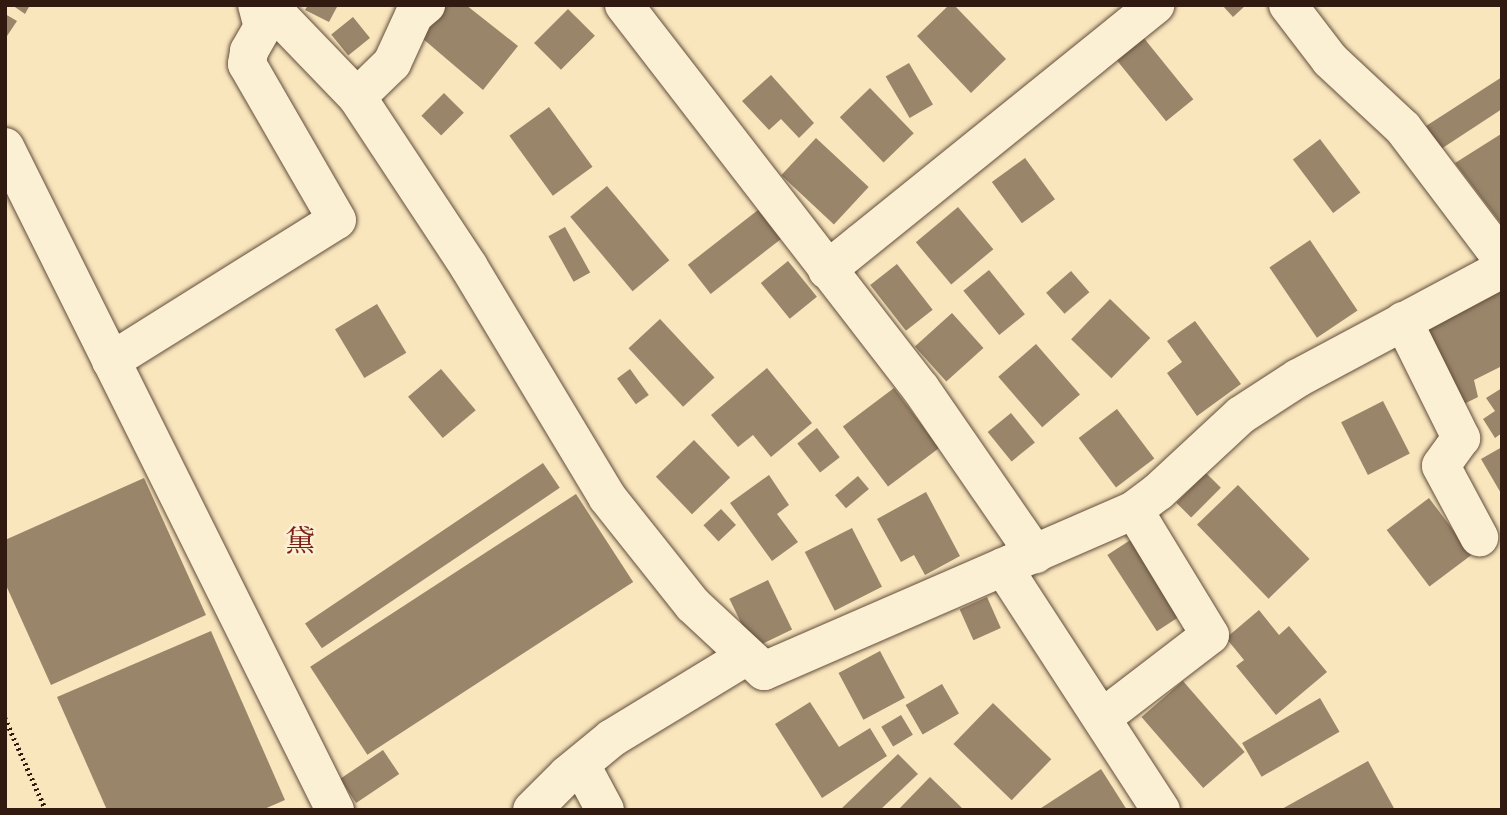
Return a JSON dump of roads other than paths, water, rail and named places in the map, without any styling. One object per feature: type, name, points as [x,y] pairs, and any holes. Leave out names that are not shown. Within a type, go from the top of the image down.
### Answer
[{"type":"street","points":[[357,97],[392,63],[414,15],[426,5]]},
{"type":"street","points":[[624,5],[921,389],[1019,560],[1102,718],[1161,810]]},
{"type":"street","points":[[827,270],[1156,5]]},
{"type":"street","points":[[1288,5],[1330,61],[1403,128],[1502,259]]},
{"type":"street","points":[[111,361],[337,219],[247,64],[249,51],[276,10],[357,97],[469,267],[607,497],[693,605],[764,671],[1134,510],[1241,415],[1298,378],[1502,269]]},
{"type":"street","points":[[5,147],[335,810]]},
{"type":"street","points":[[1403,321],[1461,438],[1441,466],[1479,537]]},
{"type":"street","points":[[1102,718],[1210,635],[1134,510]]},
{"type":"street","points":[[532,810],[612,738],[747,656]]},
{"type":"street","points":[[581,765],[605,810]]},
{"type":"district","name":"黛","points":[[300,542]]}]
